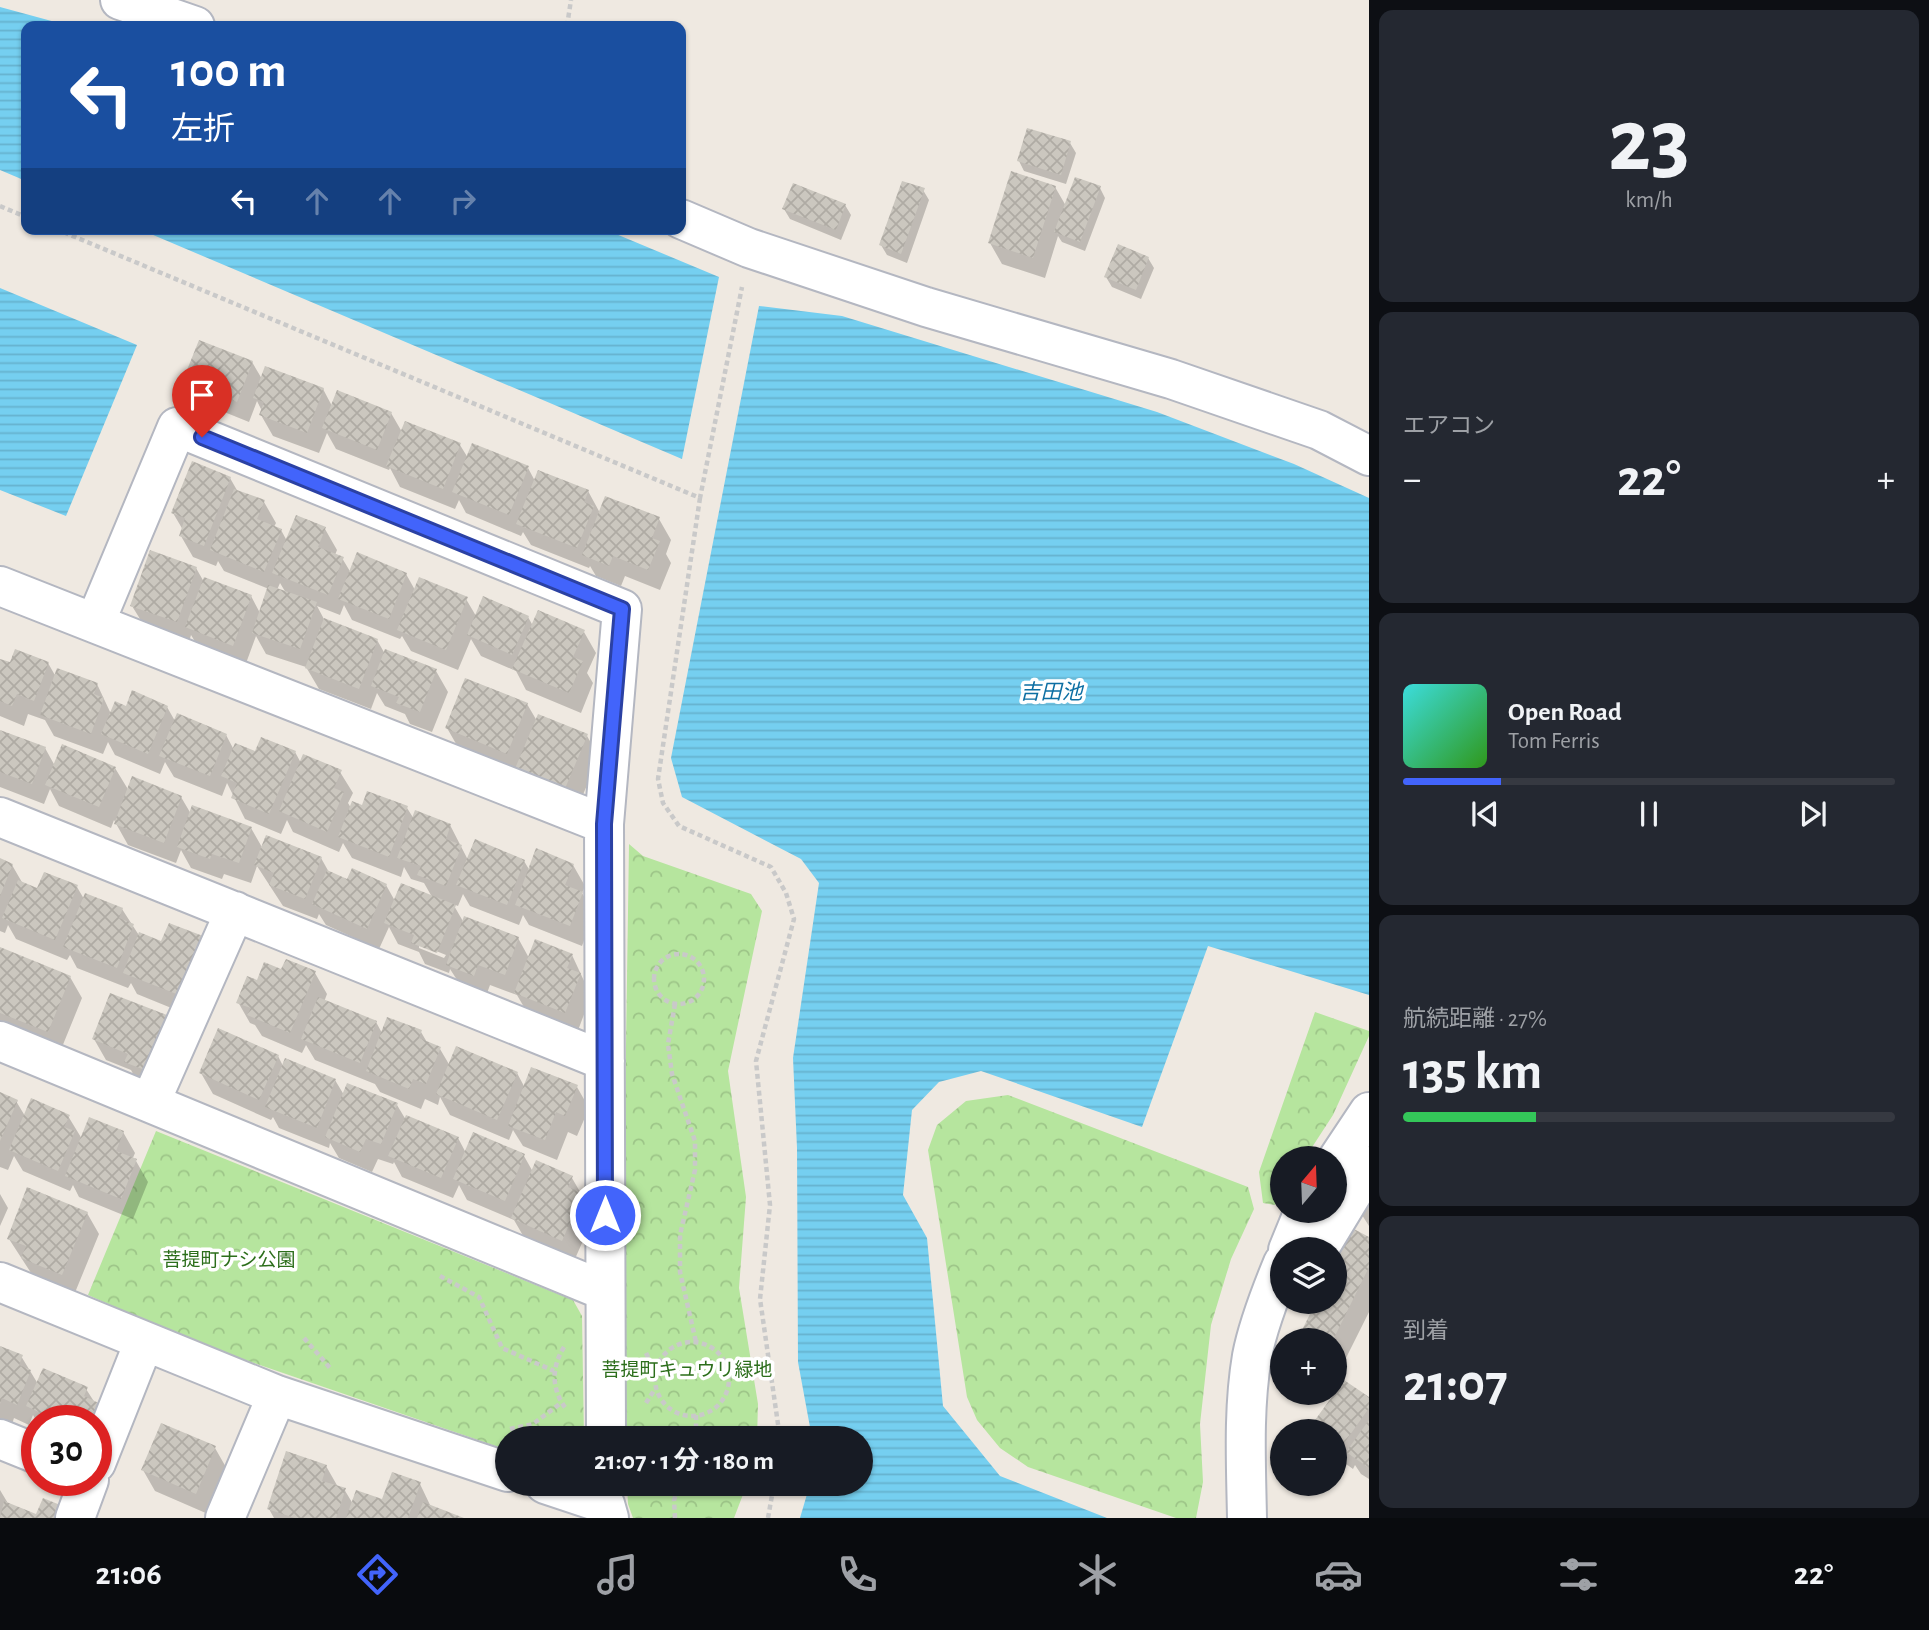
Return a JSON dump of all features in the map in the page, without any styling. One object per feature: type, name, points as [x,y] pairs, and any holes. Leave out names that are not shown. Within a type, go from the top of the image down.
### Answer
[{"type":"street","points":[[120,0],[181,21]]},
{"type":"street","points":[[686,221],[749,248],[926,307],[1171,379],[1319,429],[1369,456]]},
{"type":"street","points":[[94,623],[177,427],[622,609],[604,824],[606,1426]]},
{"type":"street","points":[[0,586],[604,824]]},
{"type":"street","points":[[0,817],[605,1061]]},
{"type":"street","points":[[150,1103],[234,911]]},
{"type":"street","points":[[0,1041],[605,1292]]},
{"type":"street","points":[[1346,1146],[1369,1112]]},
{"type":"street","points":[[1326,1237],[1369,1166]]},
{"type":"street","points":[[0,1282],[276,1395],[495,1468]]},
{"type":"street","points":[[1247,1518],[1246,1428],[1252,1354],[1270,1303]]},
{"type":"street","points":[[112,1423],[144,1342]]},
{"type":"street","points":[[225,1518],[276,1395]]},
{"type":"street","points":[[0,1439],[21,1448]]},
{"type":"street","points":[[75,1518],[83,1496]]},
{"type":"street","points":[[586,1496],[606,1502]]},
{"type":"path","points":[[568,21],[571,0]]},
{"type":"path","points":[[0,206],[21,215]]},
{"type":"path","points":[[69,235],[700,498]]},
{"type":"path","points":[[749,248],[700,498],[658,779],[663,803],[679,827],[771,867],[786,893],[794,919],[756,1061],[770,1205],[760,1299],[778,1426]]},
{"type":"path","points":[[685,954],[699,964],[705,980],[702,989],[691,1001],[675,1004],[667,1002],[656,990],[654,974],[656,967],[668,955],[685,954]]},
{"type":"path","points":[[675,1004],[668,1044],[672,1074],[695,1141],[695,1170],[680,1235],[680,1272],[696,1342]]},
{"type":"path","points":[[440,1276],[479,1297],[502,1348],[554,1371]]},
{"type":"path","points":[[304,1338],[330,1369],[342,1373]]},
{"type":"path","points":[[696,1342],[714,1349],[722,1357],[730,1380],[727,1392],[722,1402],[712,1410],[695,1415],[678,1413],[667,1406],[655,1389],[655,1371],[670,1350],[680,1344],[696,1342]]},
{"type":"path","points":[[525,1426],[533,1424],[561,1403]]},
{"type":"path","points":[[695,1415],[695,1426]]},
{"type":"path","points":[[674,1518],[676,1496]]},
{"type":"path","points":[[768,1518],[772,1496]]},
{"type":"green space","name":"菩提町キュウリ緑地","points":[[629,844],[643,856],[751,894],[762,911],[728,1071],[746,1197],[739,1288],[758,1404],[757,1426],[624,1426],[622,1316]]},
{"type":"green space","points":[[1315,1012],[1369,1031],[1333,1115],[1313,1146],[1270,1146],[1270,1204],[1263,1203],[1259,1172]]},
{"type":"green space","points":[[1008,1095],[1248,1187],[1254,1209],[1231,1259],[1211,1325],[1200,1424],[1203,1482],[1196,1518],[1176,1518],[1028,1467],[1000,1448],[977,1420],[967,1397],[928,1150],[937,1125],[966,1101]]},
{"type":"green space","name":"菩提町ナシ公園","points":[[156,1131],[573,1300],[582,1316],[584,1426],[495,1426],[495,1446],[196,1343],[88,1295]]},
{"type":"green space","points":[[628,1496],[742,1496],[734,1518],[633,1518]]},
{"type":"water","points":[[0,7],[52,21],[21,21],[21,179],[0,170]]},
{"type":"water","points":[[153,235],[618,235],[719,277],[682,459]]},
{"type":"water","points":[[0,288],[137,345],[66,516],[0,490]]},
{"type":"water","name":"吉田池","points":[[759,306],[842,316],[1157,412],[1294,464],[1369,498],[1369,995],[1208,946],[1142,1127],[981,1071],[939,1082],[912,1110],[903,1195],[927,1238],[943,1406],[1000,1476],[1107,1518],[800,1518],[806,1496],[873,1496],[873,1426],[810,1426],[798,1362],[797,1148],[793,1058],[819,883],[801,859],[682,797],[671,758]]},
{"type":"building","points":[[1027,128],[1071,141],[1061,175],[1017,161]]},
{"type":"building","points":[[1011,171],[1056,186],[1033,258],[988,243]]},
{"type":"building","points":[[1075,177],[1101,186],[1080,242],[1054,232]]},
{"type":"building","points":[[902,181],[925,188],[901,254],[879,245]]},
{"type":"building","points":[[793,183],[846,204],[836,230],[782,209]]},
{"type":"building","points":[[1118,244],[1149,257],[1136,290],[1104,277]]},
{"type":"building","points":[[199,340],[253,361],[237,402],[183,380]]},
{"type":"building","points":[[265,366],[324,388],[307,433],[259,415],[264,402],[253,398]]},
{"type":"building","points":[[337,390],[392,412],[377,450],[322,428]]},
{"type":"building","points":[[405,421],[461,443],[443,489],[386,466]]},
{"type":"building","points":[[472,443],[529,466],[509,515],[452,492]]},
{"type":"building","points":[[192,461],[231,477],[204,546],[179,536],[185,518],[171,513]]},
{"type":"building","points":[[538,470],[589,490],[584,502],[594,506],[577,548],[516,524]]},
{"type":"building","points":[[234,489],[265,500],[257,519],[282,529],[264,572],[210,550]]},
{"type":"building","points":[[605,496],[660,517],[652,538],[660,541],[648,570],[613,556],[609,566],[582,555]]},
{"type":"building","points":[[296,515],[326,527],[318,547],[344,557],[328,595],[272,573]]},
{"type":"building","points":[[150,550],[197,567],[177,622],[130,606]]},
{"type":"building","points":[[357,552],[407,573],[389,619],[338,599]]},
{"type":"building","points":[[204,577],[252,595],[233,646],[185,627]]},
{"type":"building","points":[[419,577],[468,597],[446,650],[397,630]]},
{"type":"building","points":[[268,585],[317,602],[300,649],[252,633]]},
{"type":"building","points":[[483,596],[529,616],[512,655],[467,635]]},
{"type":"building","points":[[538,610],[585,630],[573,657],[583,661],[569,693],[512,669]]},
{"type":"building","points":[[324,618],[378,639],[359,689],[305,668]]},
{"type":"building","points":[[15,649],[49,662],[34,701],[17,694],[12,706],[0,701],[0,659],[10,662]]},
{"type":"building","points":[[385,649],[437,669],[420,712],[396,703],[399,697],[371,686]]},
{"type":"building","points":[[57,668],[98,683],[94,694],[104,698],[91,734],[40,715]]},
{"type":"building","points":[[465,678],[528,703],[507,754],[445,728]]},
{"type":"building","points":[[132,690],[168,706],[148,754],[101,734],[115,701],[126,706]]},
{"type":"building","points":[[177,713],[227,734],[210,776],[159,756]]},
{"type":"building","points":[[538,714],[588,734],[564,791],[514,771]]},
{"type":"building","points":[[0,730],[46,747],[32,784],[0,772]]},
{"type":"building","points":[[261,737],[296,751],[269,814],[231,798],[237,783],[221,776],[235,743],[255,751]]},
{"type":"building","points":[[62,744],[116,767],[99,807],[45,785]]},
{"type":"building","points":[[303,754],[342,770],[334,788],[344,792],[327,832],[279,811]]},
{"type":"building","points":[[132,776],[182,796],[164,843],[114,824]]},
{"type":"building","points":[[367,791],[408,806],[389,857],[338,837],[352,801],[362,805]]},
{"type":"building","points":[[192,805],[252,827],[239,863],[212,854],[210,859],[177,847]]},
{"type":"building","points":[[415,810],[451,824],[446,839],[462,845],[446,886],[417,875],[421,866],[397,858]]},
{"type":"building","points":[[266,835],[322,857],[305,899],[269,885],[274,873],[254,865]]},
{"type":"building","points":[[475,839],[525,860],[507,905],[456,885]]},
{"type":"building","points":[[536,848],[574,864],[565,885],[583,892],[570,926],[515,905]]},
{"type":"building","points":[[0,858],[13,864],[0,896]]},
{"type":"building","points":[[352,868],[387,884],[367,929],[312,904],[327,870],[347,879]]},
{"type":"building","points":[[44,872],[78,885],[55,940],[2,918],[18,880],[37,888]]},
{"type":"building","points":[[401,883],[456,905],[437,953],[411,943],[414,935],[384,923]]},
{"type":"building","points":[[85,893],[123,908],[119,918],[134,924],[117,968],[63,947]]},
{"type":"building","points":[[464,916],[519,937],[505,975],[478,965],[474,976],[446,965]]},
{"type":"building","points":[[169,923],[203,936],[179,995],[123,973],[139,932],[161,941]]},
{"type":"building","points":[[535,939],[573,954],[567,968],[581,973],[565,1013],[514,993]]},
{"type":"building","points":[[0,947],[71,976],[48,1032],[0,1013]]},
{"type":"building","points":[[286,959],[316,971],[290,1033],[247,1015],[251,1008],[236,1003],[247,976],[257,980],[264,962],[281,969]]},
{"type":"building","points":[[110,993],[172,1017],[150,1072],[124,1062],[128,1054],[92,1039]]},
{"type":"building","points":[[318,997],[377,1021],[360,1063],[301,1039]]},
{"type":"building","points":[[387,1017],[422,1030],[419,1038],[441,1047],[426,1084],[413,1079],[409,1089],[366,1071]]},
{"type":"building","points":[[218,1028],[279,1055],[259,1100],[199,1073]]},
{"type":"building","points":[[456,1046],[518,1072],[497,1120],[436,1094]]},
{"type":"building","points":[[285,1058],[336,1079],[317,1128],[265,1107]]},
{"type":"building","points":[[531,1067],[578,1085],[565,1116],[556,1112],[545,1140],[508,1126]]},
{"type":"building","points":[[347,1083],[398,1103],[381,1144],[366,1139],[360,1152],[325,1137]]},
{"type":"building","points":[[0,1092],[18,1100],[0,1141]]},
{"type":"building","points":[[31,1098],[70,1115],[64,1127],[75,1131],[58,1171],[9,1150]]},
{"type":"building","points":[[406,1115],[459,1137],[441,1178],[388,1156]]},
{"type":"building","points":[[89,1117],[124,1131],[116,1151],[137,1159],[121,1199],[65,1176]]},
{"type":"building","points":[[473,1132],[525,1154],[505,1201],[453,1179]]},
{"type":"building","points":[[536,1160],[573,1176],[568,1187],[583,1193],[562,1241],[511,1218]]},
{"type":"building","points":[[27,1187],[88,1212],[62,1275],[21,1258],[26,1246],[7,1239]]},
{"type":"building","points":[[1352,1228],[1369,1237],[1369,1267],[1347,1312],[1347,1238]]},
{"type":"building","points":[[1310,1314],[1346,1314],[1339,1328],[1303,1328]]},
{"type":"building","points":[[0,1346],[23,1355],[19,1365],[31,1370],[17,1405],[2,1398],[0,1404]]},
{"type":"building","points":[[43,1368],[88,1387],[84,1396],[103,1405],[26,1405]]},
{"type":"building","points":[[1347,1382],[1369,1397],[1369,1408],[1347,1439],[1347,1419],[1316,1419],[1326,1405],[1347,1405]]},
{"type":"building","points":[[1369,1420],[1369,1468],[1347,1451]]},
{"type":"building","points":[[161,1423],[216,1446],[196,1494],[141,1470]]},
{"type":"building","points":[[286,1451],[327,1465],[322,1481],[346,1488],[336,1518],[295,1518],[267,1509]]},
{"type":"building","points":[[392,1472],[421,1482],[408,1518],[346,1518],[356,1490],[382,1499]]},
{"type":"building","points":[[43,1498],[70,1509],[66,1518],[0,1518],[4,1501],[36,1514]]},
{"type":"building","points":[[423,1502],[464,1518],[417,1518]]},
{"type":"route","points":[[202,437],[622,609],[604,824],[605,1215]]}]
